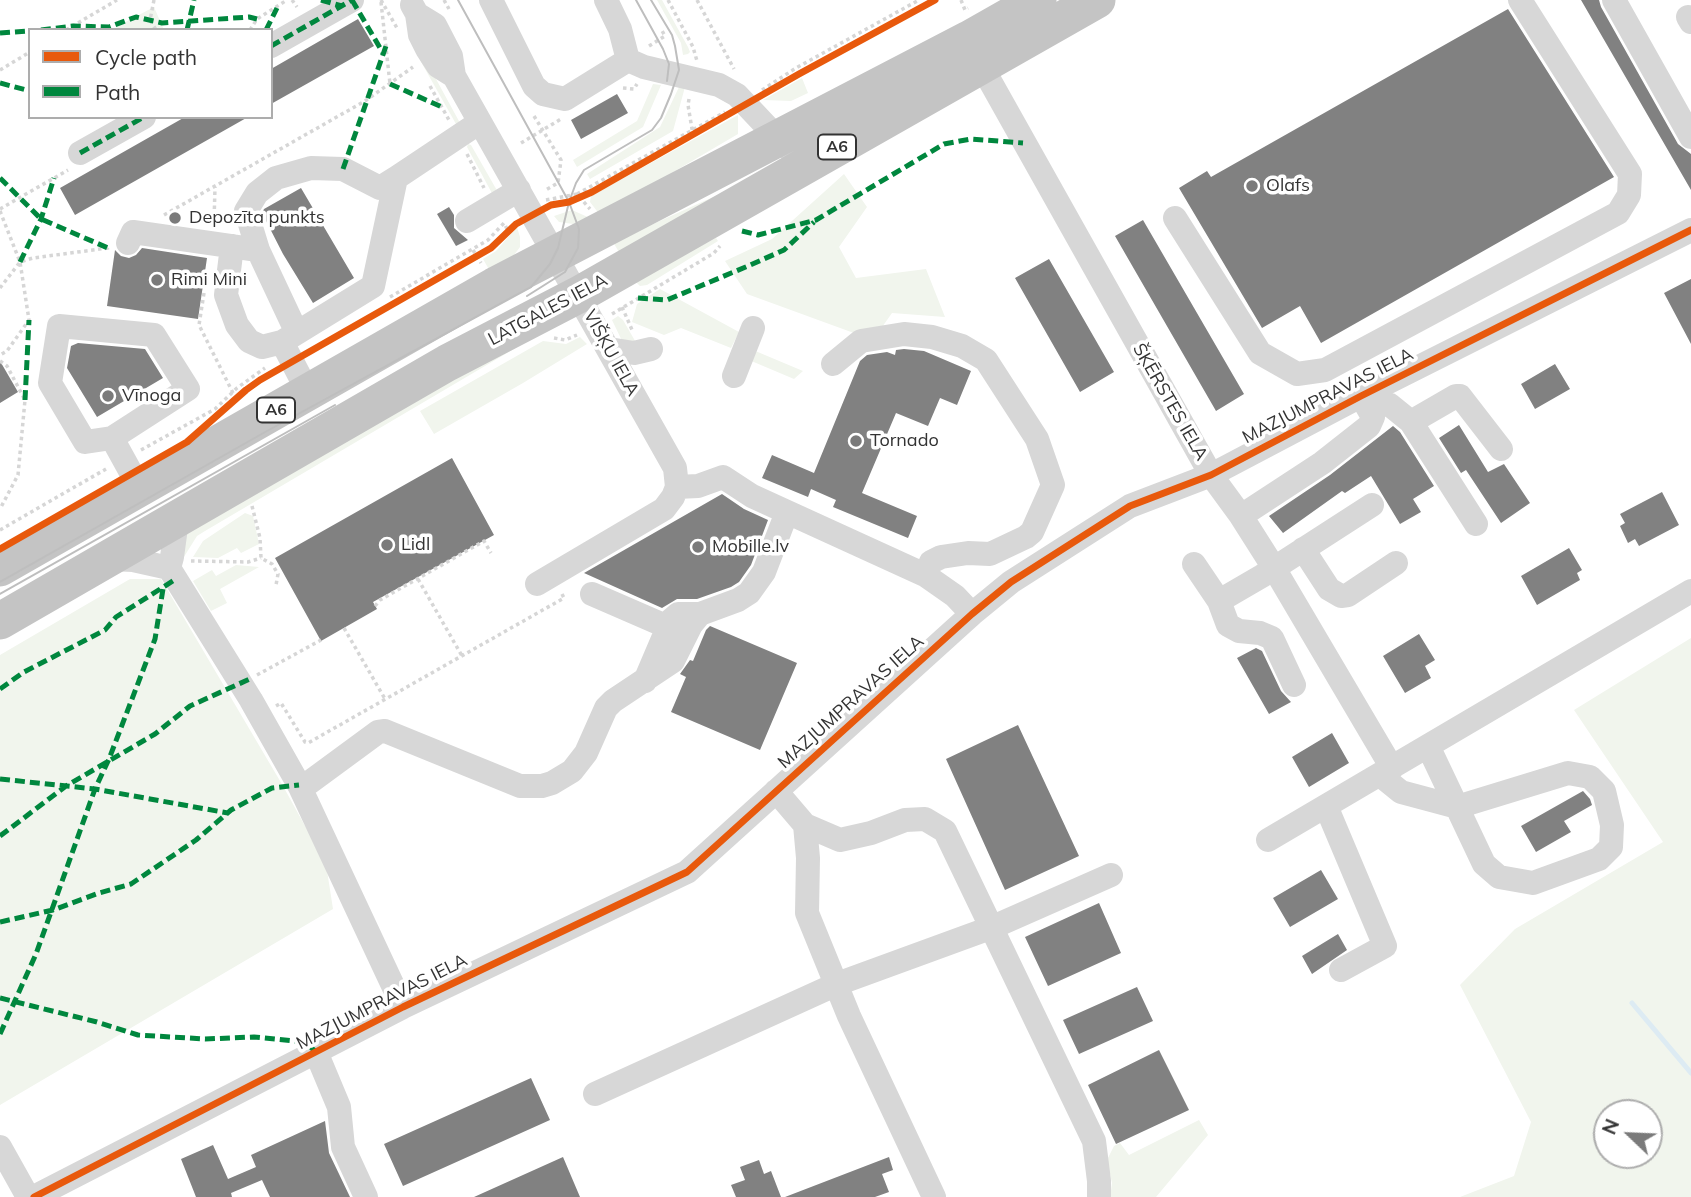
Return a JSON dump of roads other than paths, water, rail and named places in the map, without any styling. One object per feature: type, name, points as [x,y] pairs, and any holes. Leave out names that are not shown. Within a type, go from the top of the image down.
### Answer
[{"type":"highway","name":"A6","points":[[0,568],[293,356],[494,286],[969,39],[1038,0]]},
{"type":"highway","name":"LATGALES IELA","points":[[0,621],[447,363],[578,295],[1097,0]]},
{"type":"street","points":[[273,45],[352,0]]},
{"type":"street","points":[[491,0],[534,86],[543,94],[565,99],[628,60]]},
{"type":"street","points":[[606,0],[620,29],[628,60]]},
{"type":"street","points":[[1175,218],[1260,353],[1297,374],[1325,370],[1618,213],[1629,195],[1630,174],[1520,0]]},
{"type":"street","name":"VIŠĶU IELA","points":[[429,3],[420,35],[427,49],[438,66],[454,76],[671,458],[677,487]]},
{"type":"street","points":[[1623,3],[1691,137]]},
{"type":"street","points":[[628,60],[644,67],[719,85],[737,95],[751,95],[778,139],[800,168]]},
{"type":"street","name":"ŠĶĒRSTES IELA","points":[[981,65],[1211,475],[1274,568],[1386,771]]},
{"type":"street","points":[[80,153],[140,119]]},
{"type":"street","points":[[293,356],[246,211],[257,193],[276,178],[311,168],[343,169],[380,188],[480,122]]},
{"type":"street","points":[[293,356],[373,286],[396,178]]},
{"type":"street","points":[[467,221],[519,190]]},
{"type":"street","name":"MAZJUMPRAVAS IELA","points":[[34,1197],[403,1007],[687,872],[972,614],[1011,582],[1130,506],[1211,475],[1691,230]]},
{"type":"street","points":[[131,238],[222,244],[258,250]]},
{"type":"street","points":[[222,244],[226,295],[237,325],[249,341],[293,356]]},
{"type":"street","points":[[59,326],[154,335],[188,389],[112,438],[85,442],[50,383],[59,326]]},
{"type":"street","points":[[734,376],[753,328]]},
{"type":"street","points":[[833,364],[861,341],[904,334],[932,337],[962,346],[986,360],[1037,439],[1053,485],[1032,532],[990,554],[968,553],[941,557],[931,562],[925,575]]},
{"type":"street","points":[[609,349],[634,353],[651,349]]},
{"type":"street","points":[[1411,422],[1460,396],[1501,449]]},
{"type":"street","points":[[1363,399],[1390,405],[1411,422],[1476,524]]},
{"type":"street","points":[[1241,516],[1322,463],[1369,426],[1373,417],[1363,399]]},
{"type":"street","points":[[112,438],[132,474]]},
{"type":"street","points":[[548,584],[664,509],[677,487],[698,486],[723,477],[752,496],[925,575],[955,596],[972,614]]},
{"type":"street","points":[[1219,601],[1372,505]]},
{"type":"street","points":[[645,681],[671,620],[678,614],[700,614],[738,600],[748,593],[764,572],[787,512]]},
{"type":"street","points":[[177,520],[172,558],[178,564],[299,785],[403,1007]]},
{"type":"street","points":[[1303,549],[1329,589],[1341,596],[1396,563]]},
{"type":"street","points":[[111,559],[178,564]]},
{"type":"street","points":[[1194,564],[1219,601],[1228,625],[1240,631],[1260,633],[1272,638],[1294,685]]},
{"type":"street","points":[[1268,840],[1691,592]]},
{"type":"street","points":[[592,594],[668,627]]},
{"type":"street","points":[[299,785],[310,782],[378,732],[385,731],[506,782],[530,787],[552,783],[581,762],[606,708],[673,661],[691,625],[700,614]]},
{"type":"street","points":[[1386,771],[1401,792],[1457,807],[1568,774],[1590,777],[1604,791],[1612,825],[1611,847],[1599,859],[1533,883],[1499,877],[1484,864],[1457,807],[1428,746]]},
{"type":"street","points":[[776,791],[805,825],[840,840],[872,833],[905,820],[925,819],[945,831],[1094,1141],[1099,1197]]},
{"type":"street","points":[[1326,806],[1385,946],[1341,970]]},
{"type":"street","points":[[805,825],[808,858],[807,913],[849,1016],[934,1197]]},
{"type":"street","points":[[594,1094],[837,984],[993,927],[1111,875]]},
{"type":"street","points":[[316,1052],[340,1107],[343,1147],[366,1197]]},
{"type":"street","points":[[1,1152],[28,1197]]},
{"type":"waterway","points":[[1632,1003],[1691,1073]]},
{"type":"tram line","points":[[458,0],[569,202],[579,229],[578,248],[565,272],[527,296]]},
{"type":"tram line","points":[[636,0],[669,64],[667,81]]},
{"type":"tram line","points":[[0,582],[267,431],[531,287],[550,264],[558,248],[569,202],[584,170],[652,130],[661,118],[679,70],[672,35],[651,0]]},
{"type":"tram line","points":[[0,594],[335,405]]},
{"type":"place","name":"Olafs","points":[[1252,186]]},
{"type":"place","name":"Depozīta punkts","points":[[175,218]]},
{"type":"place","name":"Rimi Mini","points":[[157,280]]},
{"type":"place","name":"Vīnoga","points":[[108,396]]},
{"type":"place","name":"Tornado","points":[[856,441]]},
{"type":"place","name":"Lidl","points":[[387,545]]},
{"type":"place","name":"Mobille.lv","points":[[698,547]]}]
